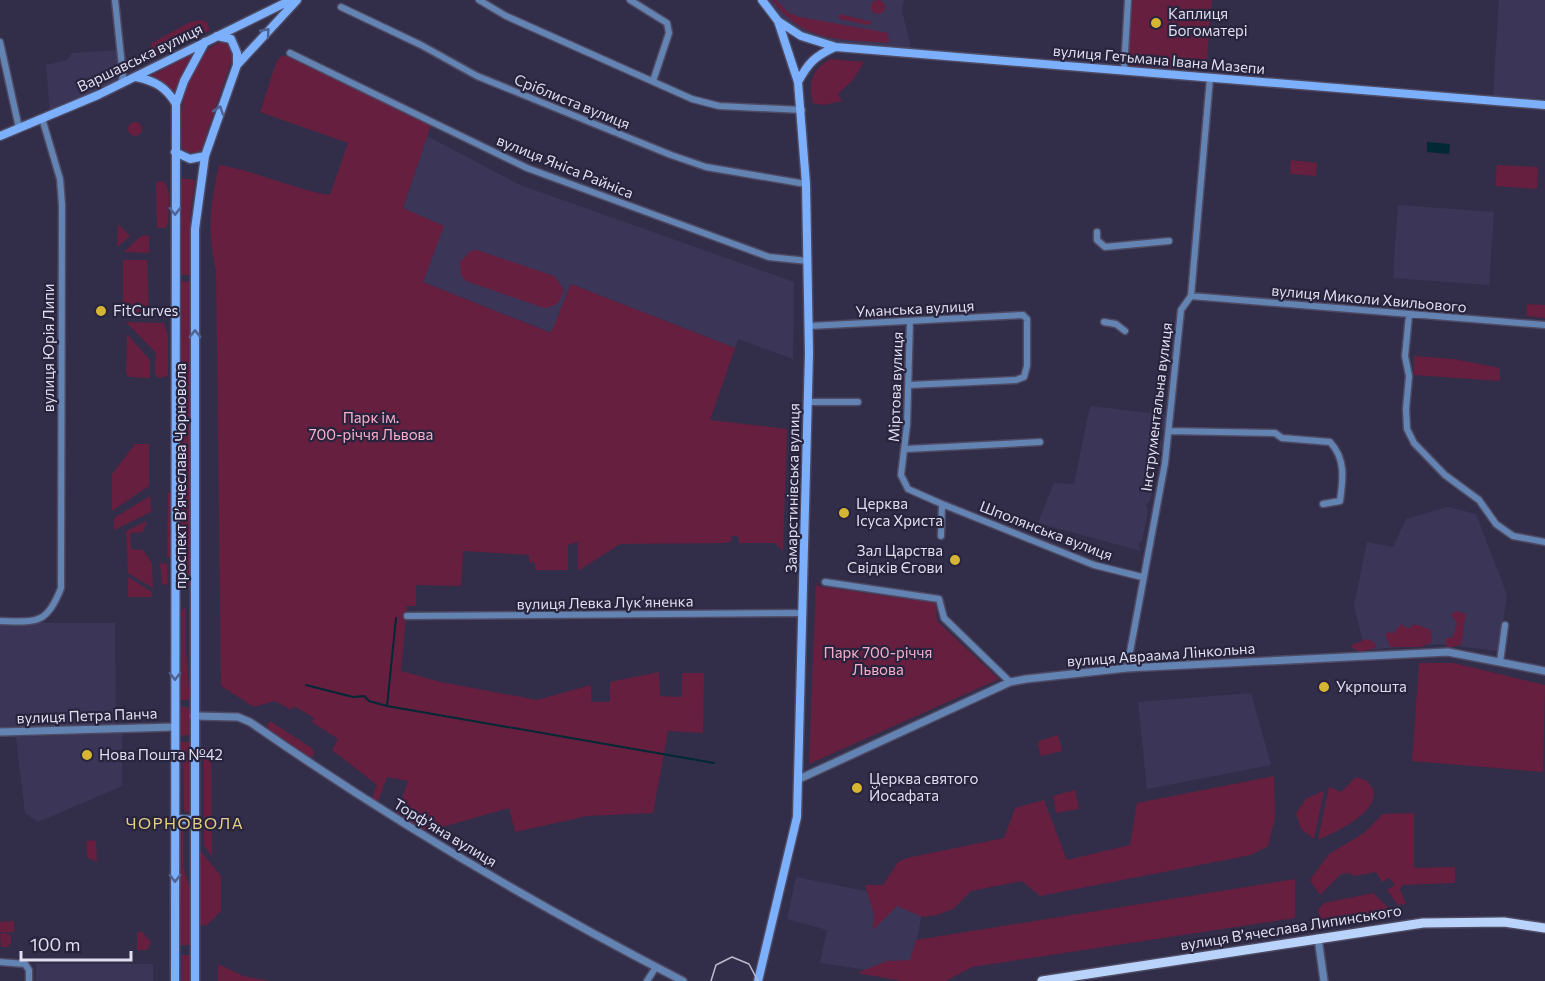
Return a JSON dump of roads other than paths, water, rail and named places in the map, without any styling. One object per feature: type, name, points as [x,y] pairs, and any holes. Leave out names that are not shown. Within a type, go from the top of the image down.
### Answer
[{"type":"main road","name":"Варшавська вулиця","points":[[0,136],[136,77],[291,0]]},
{"type":"main road","name":"проспект Вʼячеслава Чорновола","points":[[195,981],[193,609],[195,229],[205,156],[237,65],[297,0]]},
{"type":"main road","name":"Замарстинівська вулиця","points":[[758,981],[793,838],[799,779],[803,613],[806,579],[809,326],[806,184],[798,82],[778,21],[762,0]]},
{"type":"main road","name":"вулиця Гетьмана Івана Мазепи","points":[[778,21],[801,36],[836,46],[1545,105]]},
{"type":"main road","points":[[217,36],[231,39],[235,45],[237,65]]},
{"type":"main road","name":"проспект Вʼячеслава Чорновола","points":[[175,981],[176,104],[184,81],[205,42]]},
{"type":"main road","points":[[798,82],[807,64],[816,56],[836,46]]},
{"type":"main road","points":[[902,50],[936,54]]},
{"type":"main road","points":[[136,77],[160,85],[168,91],[176,104]]},
{"type":"main road","points":[[175,152],[190,159],[205,156]]},
{"type":"main road","points":[[176,607],[183,605],[193,609]]},
{"type":"main road","points":[[175,819],[194,820]]},
{"type":"main road","name":"вулиця Вʼячеслава Липинського","points":[[1042,981],[1318,938],[1451,921],[1504,922],[1545,928]]},
{"type":"street","points":[[115,0],[123,76],[121,83]]},
{"type":"street","points":[[478,0],[506,16],[692,99],[719,106],[802,110]]},
{"type":"street","points":[[630,0],[667,23],[669,33],[652,81]]},
{"type":"street","points":[[1124,70],[1128,0]]},
{"type":"street","name":"Сріблиста вулиця","points":[[341,7],[421,45],[477,76],[672,155],[706,167],[806,184]]},
{"type":"street","points":[[0,42],[19,128]]},
{"type":"street","name":"вулиця Яніса Райніса","points":[[290,53],[527,168],[769,257],[808,261]]},
{"type":"street","name":"Інструментальна вулиця","points":[[1127,668],[1169,431],[1181,310],[1191,296],[1210,78]]},
{"type":"street","name":"вулиця Юрія Липи","points":[[0,621],[35,622],[43,618],[49,613],[57,599],[61,580],[62,205],[60,179],[42,118]]},
{"type":"street","points":[[1097,232],[1097,240],[1105,248],[1169,241]]},
{"type":"street","name":"вулиця Миколи Хвильового","points":[[1191,296],[1545,325]]},
{"type":"street","name":"Уманська вулиця","points":[[809,326],[1023,315],[1027,319],[1027,366],[1024,377],[1016,380],[909,385]]},
{"type":"street","points":[[1409,315],[1405,356],[1409,376],[1406,409],[1407,429],[1414,443],[1445,475],[1479,500],[1496,524],[1513,536],[1545,542]]},
{"type":"street","name":"Міртова вулиця","points":[[910,321],[906,449],[901,457],[903,482],[908,489],[942,504]]},
{"type":"street","points":[[1104,322],[1116,324],[1125,331]]},
{"type":"street","points":[[808,402],[858,402]]},
{"type":"street","points":[[1169,431],[1275,434],[1282,438],[1330,442],[1338,451],[1344,470],[1340,501],[1323,504]]},
{"type":"street","points":[[906,449],[1040,442]]},
{"type":"street","points":[[941,536],[942,504]]},
{"type":"street","name":"Шполянська вулиця","points":[[942,504],[1094,565],[1142,577]]},
{"type":"street","points":[[825,582],[939,599],[944,618],[1010,682]]},
{"type":"street","name":"вулиця Левка Лукʼяненка","points":[[406,616],[803,613]]},
{"type":"street","points":[[1500,662],[1505,625]]},
{"type":"street","name":"вулиця Авраама Лінкольна","points":[[799,779],[1010,682],[1127,668],[1448,652],[1545,671]]},
{"type":"street","name":"Торфʼяна вулиця","points":[[194,716],[238,717],[249,722],[426,838],[683,981]]},
{"type":"street","name":"вулиця Петра Панча","points":[[0,732],[175,727]]},
{"type":"street","points":[[1318,938],[1324,981]]},
{"type":"street","points":[[0,962],[25,964],[29,970],[29,981]]},
{"type":"street","points":[[647,981],[656,967]]},
{"type":"water","points":[[1427,142],[1450,144],[1449,154],[1427,152]]},
{"type":"waterway","points":[[396,618],[387,706],[714,763]]},
{"type":"waterway","points":[[306,685],[353,697],[364,696],[369,701],[387,706]]},
{"type":"tram line","points":[[711,981],[716,965],[732,957],[749,964],[758,981]]},
{"type":"place","name":"Каплиця Богоматері","points":[[1156,23]]},
{"type":"place","name":"FitCurves","points":[[101,311]]},
{"type":"place","name":"Церква Ісуса Христа","points":[[844,513]]},
{"type":"place","name":"Зал Царства Свідків Єгови","points":[[955,560]]},
{"type":"place","name":"Укрпошта","points":[[1324,687]]},
{"type":"place","name":"Нова Пошта №42","points":[[87,755]]},
{"type":"place","name":"Церква святого Йосафата","points":[[857,788]]},
{"type":"district","name":"ЧОРНОВОЛА","points":[[185,823]]},
{"type":"park label","name":"Парк ім. 700-річчя Львова","points":[[371,426]]},
{"type":"park label","name":"Парк 700-річчя Львова","points":[[878,662]]}]
